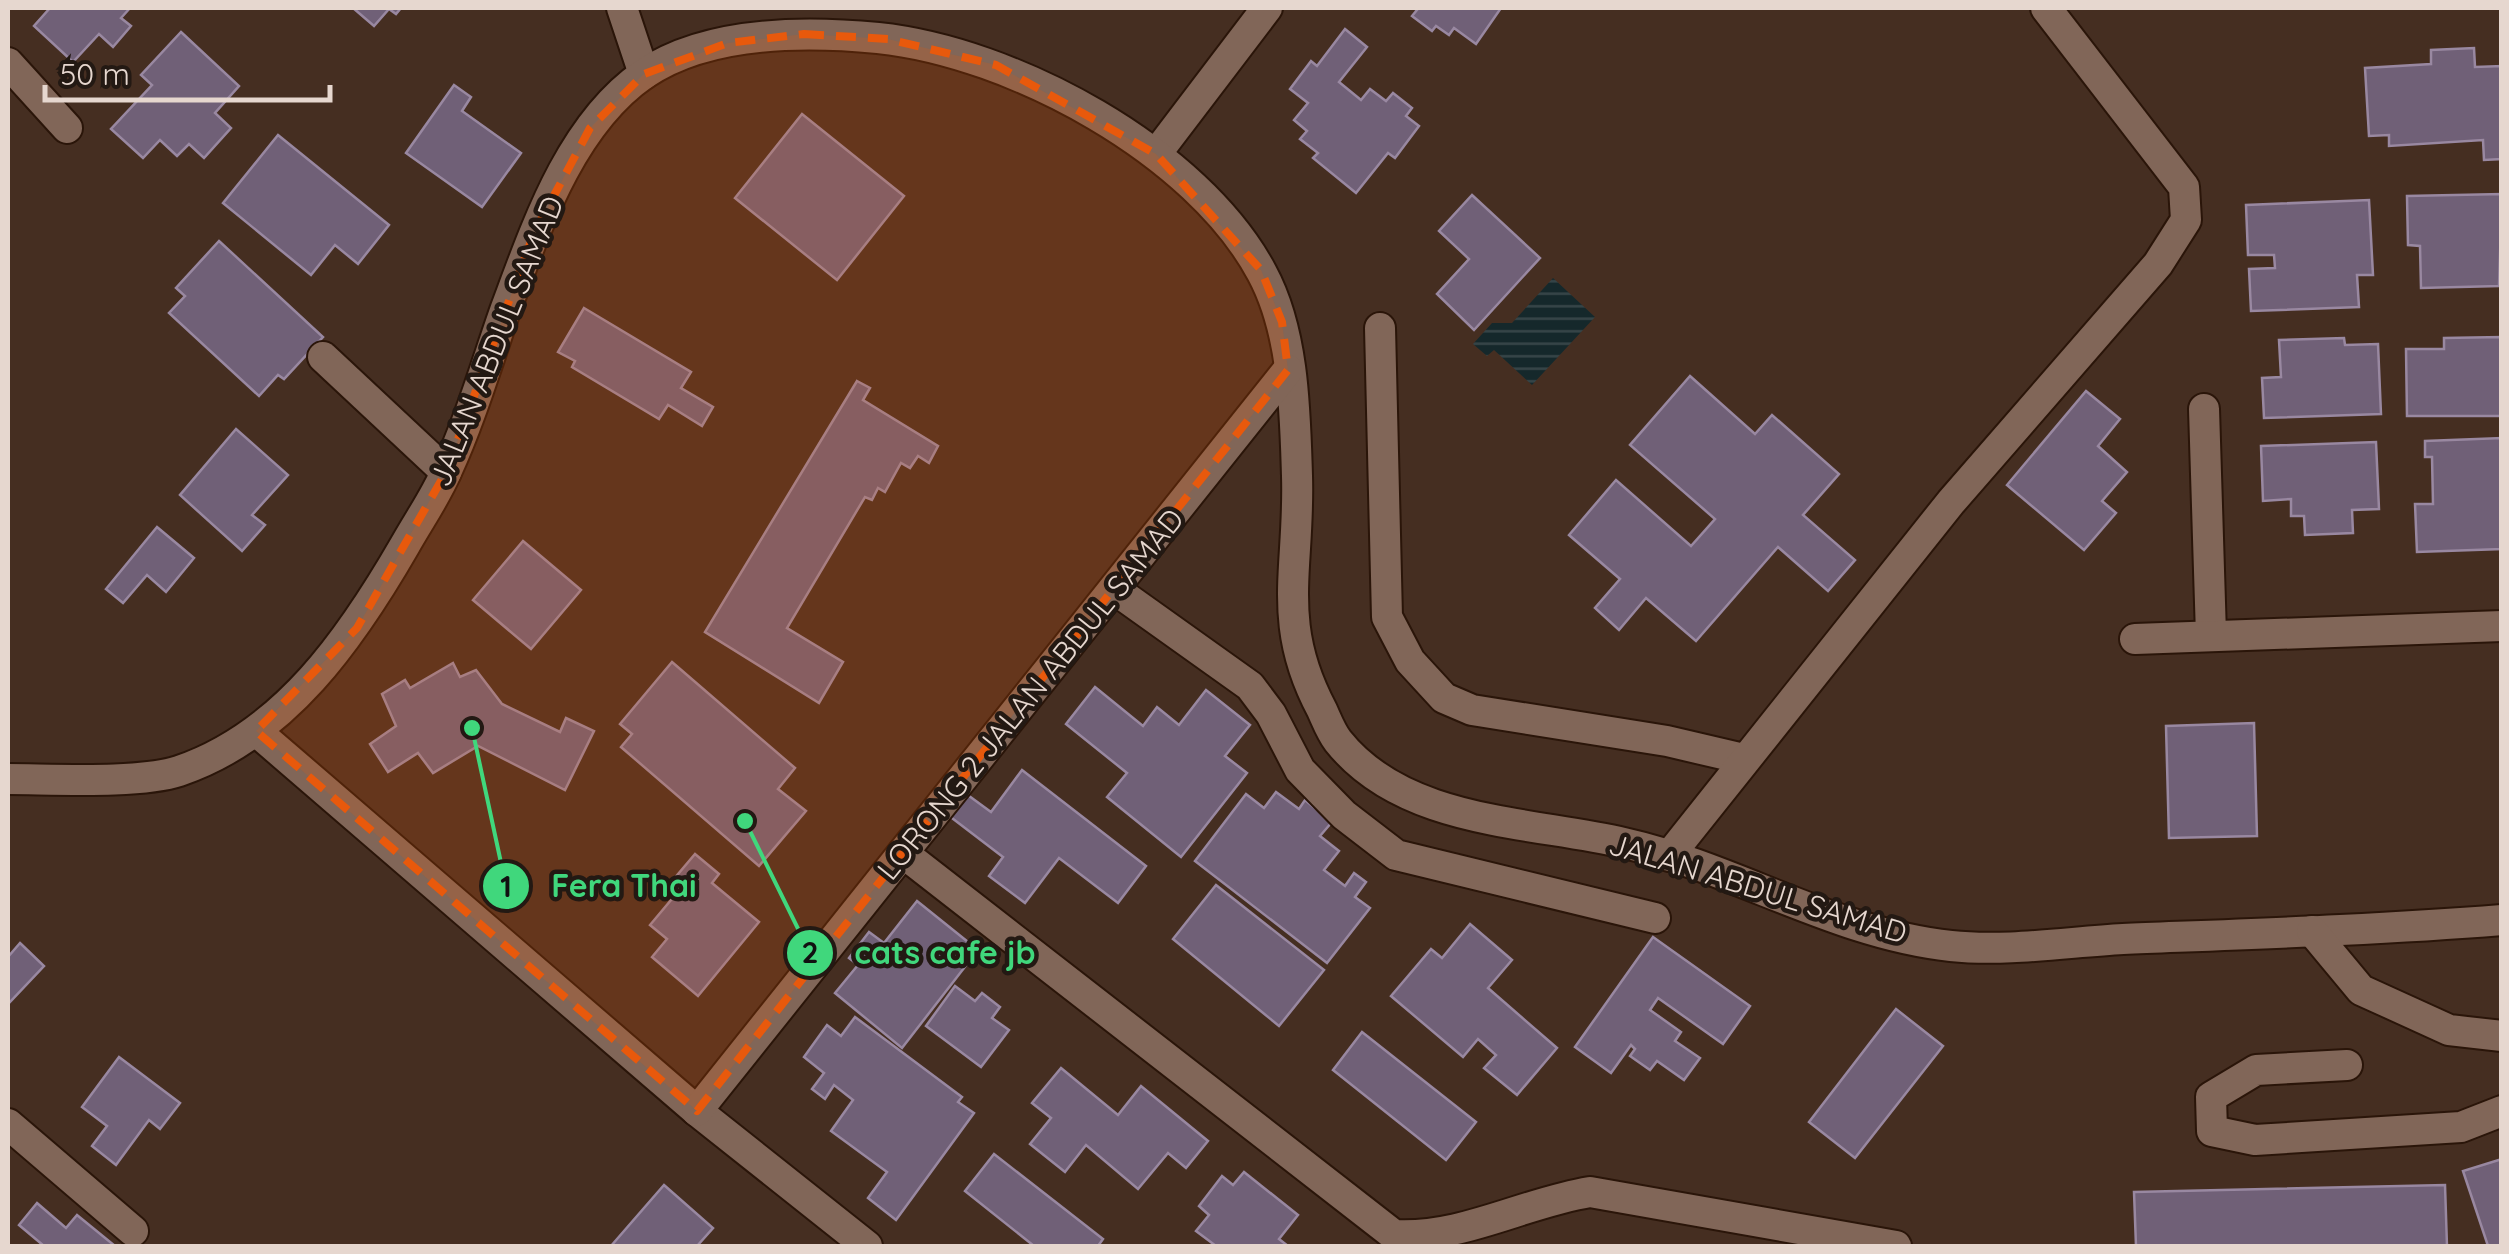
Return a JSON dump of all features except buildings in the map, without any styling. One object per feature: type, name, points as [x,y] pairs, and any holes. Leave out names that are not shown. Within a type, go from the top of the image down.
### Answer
[{"type":"street","points":[[622,8],[644,74]]},
{"type":"street","points":[[1156,154],[1268,8]]},
{"type":"street","points":[[1669,856],[1951,502],[2158,264],[2186,220],[2184,187],[2046,8]]},
{"type":"street","name":"JALAN ABDUL SAMAD","points":[[8,779],[171,774],[256,731],[277,714],[357,628],[446,472],[534,232],[590,128],[644,74],[728,43],[804,34],[888,39],[996,65],[1098,115],[1156,154],[1221,218],[1261,270],[1282,322],[1297,479],[1291,616],[1300,670],[1338,741],[1379,776],[1427,804],[1631,844],[1852,923],[1953,947],[2502,920]]},
{"type":"street","points":[[8,63],[67,128]]},
{"type":"street","points":[[1380,328],[1387,616],[1410,661],[1444,698],[1472,710],[1667,740],[1744,759]]},
{"type":"street","points":[[323,357],[446,472]]},
{"type":"street","name":"LORONG 2 JALAN ABDUL SAMAD","points":[[697,1112],[1288,370]]},
{"type":"street","points":[[2204,408],[2211,634]]},
{"type":"street","points":[[1114,589],[1250,686],[1271,714],[1300,770],[1344,814],[1396,855],[1655,918]]},
{"type":"street","points":[[2135,639],[2502,626]]},
{"type":"street","points":[[256,731],[849,1241]]},
{"type":"street","points":[[903,852],[1394,1236],[1450,1233],[1543,1200],[1590,1192],[1841,1242],[1896,1246]]},
{"type":"street","points":[[2312,931],[2360,990],[2448,1030],[2502,1036]]},
{"type":"street","points":[[2348,1065],[2256,1070],[2211,1097],[2212,1131],[2255,1140],[2461,1127],[2502,1111]]},
{"type":"street","points":[[8,1124],[133,1231]]},
{"type":"highlighted area","points":[[804,34],[888,39],[996,65],[1156,154],[1261,270],[1282,322],[1288,370],[697,1111],[256,731],[357,628],[446,472],[534,233],[590,128],[644,74],[728,43]]},
{"type":"water","points":[[1553,278],[1595,317],[1532,385],[1494,350],[1487,356],[1473,344],[1492,323],[1512,323]]},
{"type":"place","name":"Fera Thai","points":[[472,728]]},
{"type":"place","name":"cats cafe jb","points":[[745,821]]}]
